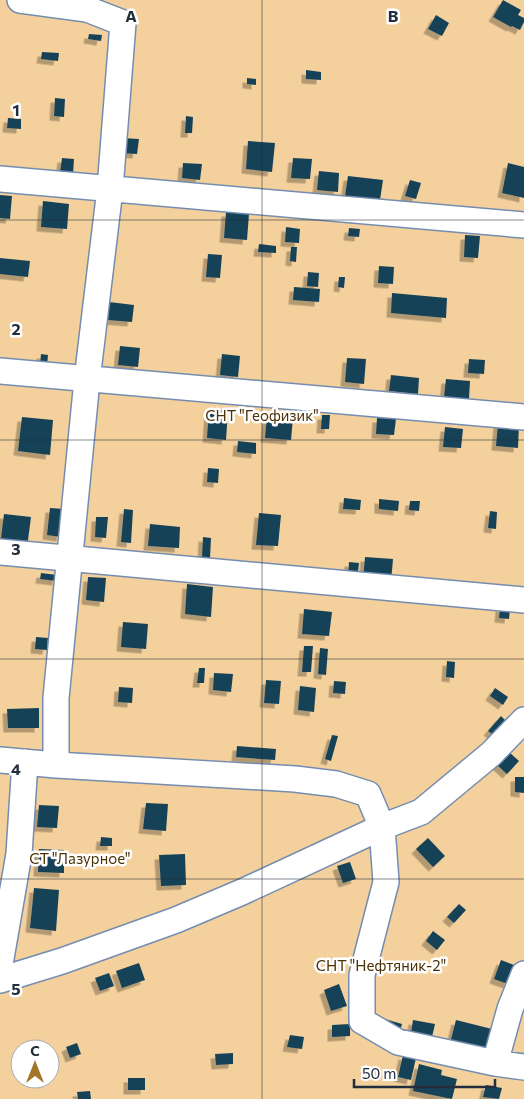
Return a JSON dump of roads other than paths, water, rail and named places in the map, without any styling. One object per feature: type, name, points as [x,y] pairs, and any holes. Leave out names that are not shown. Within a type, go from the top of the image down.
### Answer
[{"type":"street","points":[[20,0],[88,10],[123,23],[110,189],[88,380],[56,698],[56,765]]},
{"type":"street","points":[[0,179],[524,225]]},
{"type":"street","points":[[0,371],[524,417]]},
{"type":"street","points":[[0,552],[524,600]]},
{"type":"street","points":[[0,980],[62,961],[176,920],[420,812],[491,754],[524,720]]},
{"type":"street","points":[[0,760],[295,779],[336,784],[368,794],[382,828],[386,882],[362,975],[362,1021],[398,1042],[495,1063],[524,1067]]},
{"type":"street","points":[[0,964],[19,854],[25,762]]},
{"type":"street","points":[[495,1063],[510,1009],[524,974]]},
{"type":"park label","name":"СНТ \"Геофизик\"","points":[[262,416]]},
{"type":"park label","name":"СТ \"Лазурное\"","points":[[80,859]]},
{"type":"park label","name":"СНТ \"Нефтяник-2\"","points":[[381,966]]}]
